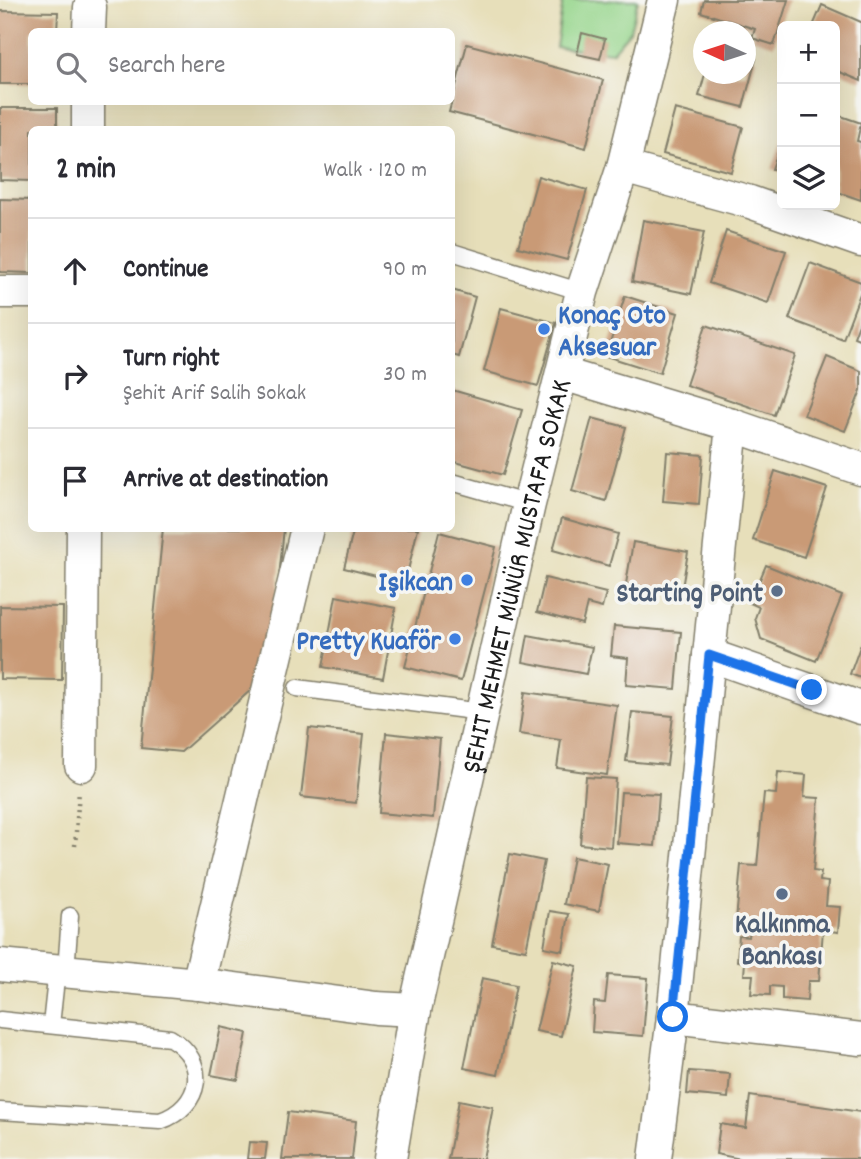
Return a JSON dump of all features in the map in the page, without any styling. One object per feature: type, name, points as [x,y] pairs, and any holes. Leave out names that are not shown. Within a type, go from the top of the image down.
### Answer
[{"type":"street","name":"ŞEHIT MEHMET MÜNÜR MUSTAFA SOKAK","points":[[390,1159],[415,1010],[529,504],[582,292],[623,167],[664,0]]},
{"type":"street","points":[[88,126],[89,105]]},
{"type":"street","points":[[623,167],[750,202],[861,241]]},
{"type":"street","points":[[0,292],[28,292]]},
{"type":"street","points":[[563,374],[732,425],[861,469]]},
{"type":"street","points":[[655,1159],[673,1017],[732,425]]},
{"type":"street","points":[[81,765],[83,532]]},
{"type":"street","points":[[198,984],[306,532]]},
{"type":"street","points":[[709,655],[861,708]]},
{"type":"street","points":[[0,965],[198,984],[376,1008],[415,1010]]},
{"type":"street","points":[[673,1017],[861,1039]]},
{"type":"lane","points":[[455,253],[582,292]]},
{"type":"lane","points":[[455,483],[529,504]]},
{"type":"lane","points":[[297,688],[481,712]]},
{"type":"lane","points":[[51,1025],[70,916]]},
{"type":"lane","points":[[0,1020],[170,1038],[186,1050],[194,1066],[195,1088],[191,1098],[174,1116],[160,1121],[0,1111]]},
{"type":"path","points":[[75,846],[81,765]]},
{"type":"green space","points":[[563,0],[638,0],[630,31],[612,52],[556,47]]},
{"type":"building","points":[[704,0],[788,0],[781,21],[777,21],[774,45],[756,39],[756,21],[730,21],[701,12]]},
{"type":"building","points":[[822,5],[861,22],[861,81],[840,72],[840,21],[815,21]]},
{"type":"building","points":[[0,11],[58,12],[57,28],[28,28],[28,84],[0,84]]},
{"type":"building","points":[[582,33],[605,39],[600,59],[577,54]]},
{"type":"building","points":[[467,44],[603,80],[586,148],[449,112],[451,105],[455,105],[455,89]]},
{"type":"building","points":[[702,84],[749,84],[743,107],[699,96]]},
{"type":"building","points":[[0,108],[57,108],[57,126],[28,126],[28,181],[0,180]]},
{"type":"building","points":[[675,109],[743,127],[731,172],[663,154]]},
{"type":"building","points":[[840,116],[861,123],[857,141],[861,142],[861,200],[840,193]]},
{"type":"building","points":[[777,154],[777,170],[772,169]]},
{"type":"building","points":[[538,176],[587,190],[567,260],[518,247]]},
{"type":"building","points":[[0,199],[28,200],[28,273],[0,272]]},
{"type":"building","points":[[643,220],[704,232],[691,294],[632,282]]},
{"type":"building","points":[[726,231],[786,251],[768,303],[709,283]]},
{"type":"building","points":[[810,263],[861,282],[861,291],[843,339],[789,319]]},
{"type":"building","points":[[455,291],[475,297],[459,357],[455,356]]},
{"type":"building","points":[[625,296],[678,313],[660,373],[606,356]]},
{"type":"building","points":[[501,308],[556,323],[538,386],[484,371]]},
{"type":"building","points":[[861,318],[861,340],[854,337]]},
{"type":"building","points":[[706,325],[795,355],[774,415],[686,385]]},
{"type":"building","points":[[827,357],[861,371],[861,390],[845,431],[804,415]]},
{"type":"building","points":[[455,391],[522,410],[503,475],[455,462]]},
{"type":"building","points":[[592,418],[626,427],[606,501],[572,491]]},
{"type":"building","points":[[667,452],[703,455],[699,504],[663,501]]},
{"type":"building","points":[[775,471],[827,488],[804,557],[753,540]]},
{"type":"building","points":[[562,518],[618,534],[609,566],[553,550]]},
{"type":"building","points":[[163,532],[284,532],[269,674],[181,752],[141,748]]},
{"type":"building","points":[[353,532],[417,532],[405,583],[344,568]]},
{"type":"building","points":[[439,532],[496,547],[461,681],[405,667]]},
{"type":"building","points":[[633,542],[688,552],[681,594],[626,584]]},
{"type":"building","points":[[766,565],[842,596],[816,661],[761,639],[755,618],[759,607],[750,603]]},
{"type":"building","points":[[545,578],[606,593],[602,608],[587,604],[582,624],[537,612]]},
{"type":"building","points":[[336,596],[396,608],[383,678],[323,667]]},
{"type":"building","points":[[0,606],[63,607],[62,680],[0,679]]},
{"type":"building","points":[[614,626],[681,632],[676,689],[626,685],[628,658],[611,656]]},
{"type":"building","points":[[528,635],[592,647],[586,674],[523,662]]},
{"type":"building","points":[[861,644],[861,678],[850,674]]},
{"type":"building","points":[[525,692],[617,705],[607,775],[557,768],[561,740],[519,734]]},
{"type":"building","points":[[632,712],[673,716],[667,765],[626,761]]},
{"type":"building","points":[[309,728],[364,734],[356,803],[301,797]]},
{"type":"building","points":[[386,733],[440,739],[433,818],[379,813]]},
{"type":"building","name":"Kalkınma Bankası","points":[[778,772],[806,775],[804,797],[819,798],[813,871],[821,872],[820,881],[828,882],[826,906],[840,907],[838,932],[823,930],[819,981],[808,981],[807,1001],[782,999],[782,987],[770,986],[770,995],[751,994],[753,975],[744,975],[745,962],[737,961],[739,936],[749,937],[751,923],[736,921],[741,865],[757,866],[764,793],[776,794]]},
{"type":"building","points":[[586,777],[616,779],[611,847],[580,844]]},
{"type":"building","points":[[621,792],[659,794],[655,846],[617,843]]},
{"type":"building","points":[[510,854],[544,861],[526,950],[492,944]]},
{"type":"building","points":[[573,857],[608,864],[599,911],[564,904]]},
{"type":"building","points":[[550,911],[569,914],[563,951],[544,947]]},
{"type":"building","points":[[553,960],[577,966],[561,1036],[536,1031]]},
{"type":"building","points":[[608,975],[648,978],[643,1036],[592,1032],[594,1002],[605,1003]]},
{"type":"building","points":[[482,978],[516,985],[498,1075],[464,1068]]},
{"type":"building","points":[[221,1027],[247,1033],[238,1080],[211,1075]]},
{"type":"building","points":[[689,1071],[730,1074],[728,1098],[687,1094]]},
{"type":"building","points":[[750,1096],[861,1112],[861,1159],[741,1159],[716,1154],[720,1124],[746,1128]]},
{"type":"building","points":[[459,1100],[493,1107],[483,1159],[448,1159]]},
{"type":"building","points":[[288,1112],[356,1121],[352,1159],[282,1159]]},
{"type":"building","points":[[249,1142],[267,1143],[265,1159],[247,1159]]},
{"type":"place","name":"Konaç Oto Aksesuar","points":[[544,329]]},
{"type":"place","name":"Işikcan","points":[[467,580]]},
{"type":"place","name":"Starting Point","points":[[777,591]]},
{"type":"place","name":"Pretty Kuaför","points":[[455,639]]},
{"type":"place","name":"Kalkınma Bankası","points":[[782,894]]},
{"type":"route","points":[[673,1017],[709,655],[812,690]]}]
